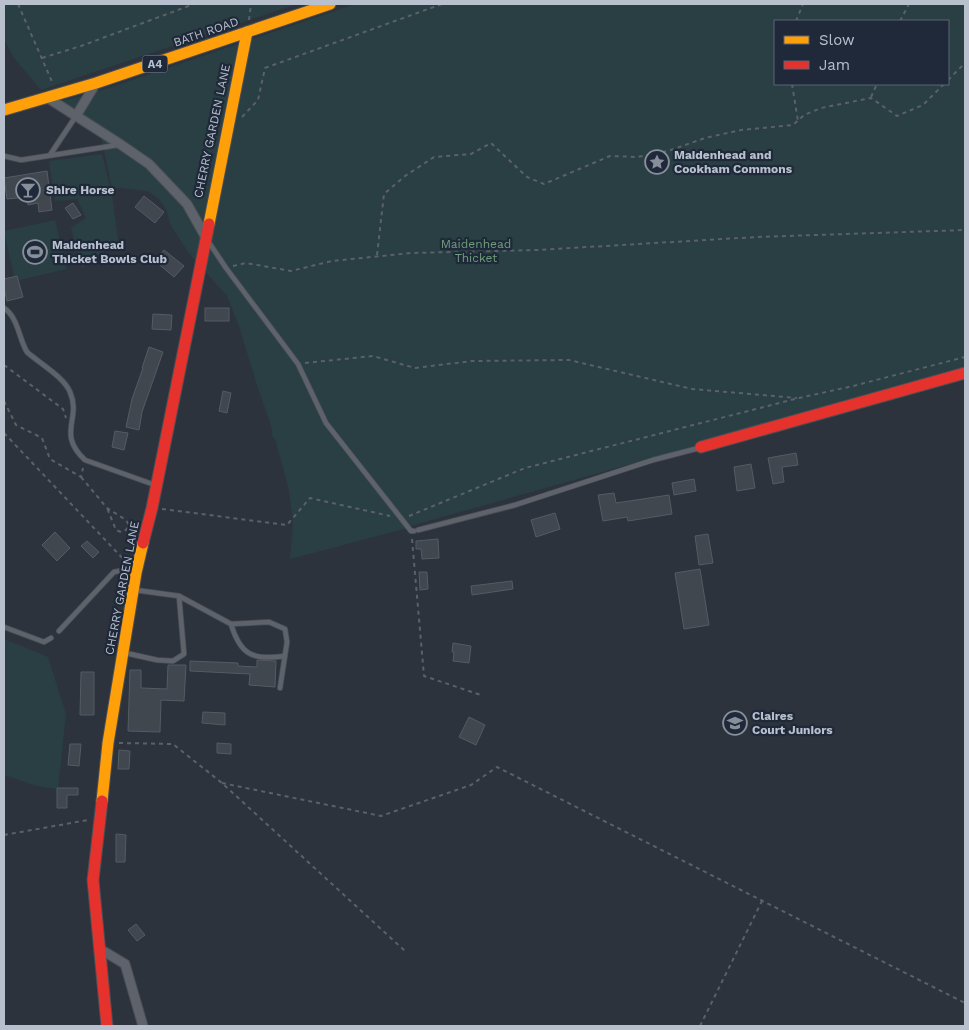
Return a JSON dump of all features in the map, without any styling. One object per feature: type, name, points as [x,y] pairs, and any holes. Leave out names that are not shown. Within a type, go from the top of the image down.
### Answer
[{"type":"street","name":"BATH ROAD","points":[[4,110],[96,84],[330,4]]},
{"type":"street","name":"CHERRY GARDEN LANE","points":[[108,1026],[93,880],[108,743],[136,573],[152,508],[246,32]]},
{"type":"street","points":[[76,116],[96,84]]},
{"type":"street","name":"CHERRY GARDEN LANE","points":[[53,97],[76,116],[149,164],[187,204],[205,236]]},
{"type":"street","points":[[701,447],[965,373]]},
{"type":"street","points":[[100,949],[125,964],[143,1026]]},
{"type":"lane","points":[[50,155],[76,116]]},
{"type":"lane","points":[[4,156],[20,160],[120,144]]},
{"type":"lane","points":[[205,236],[226,268],[298,364],[326,423],[401,519],[414,531],[515,505],[653,460],[701,447]]},
{"type":"lane","points":[[4,308],[12,315],[27,352],[68,388],[72,402],[70,430],[75,449],[85,460],[156,486]]},
{"type":"lane","points":[[60,631],[114,572],[124,570],[136,573]]},
{"type":"lane","points":[[133,590],[179,596],[231,624],[269,622],[285,629],[287,642],[280,688]]},
{"type":"lane","points":[[130,654],[157,660],[174,661],[184,654],[179,596]]},
{"type":"lane","points":[[231,624],[236,641],[246,653],[270,659],[285,656]]},
{"type":"lane","points":[[4,627],[44,642],[51,638]]},
{"type":"path","points":[[18,4],[42,58],[53,97]]},
{"type":"path","points":[[42,58],[81,46],[194,4]]},
{"type":"path","points":[[228,125],[235,124],[258,100],[264,68],[442,4]]},
{"type":"path","points":[[796,20],[803,4]]},
{"type":"path","points":[[901,20],[909,4]]},
{"type":"path","points":[[949,79],[965,63]]},
{"type":"path","points":[[792,85],[798,121]]},
{"type":"path","points":[[871,98],[877,85]]},
{"type":"path","points":[[377,256],[384,194],[405,176],[434,157],[471,154],[491,143],[526,177],[544,184],[610,156],[638,157],[668,151],[705,138],[741,130],[793,125],[804,115],[821,108],[871,98],[897,116],[923,105],[943,85]]},
{"type":"path","points":[[226,268],[246,263],[291,270],[332,261],[411,253],[537,250],[757,237],[965,230]]},
{"type":"path","points":[[298,364],[373,356],[415,368],[472,361],[570,360],[692,388],[799,398]]},
{"type":"path","points":[[152,508],[287,525],[310,498],[401,519],[525,468],[965,357]]},
{"type":"path","points":[[4,365],[63,409],[70,430]]},
{"type":"path","points":[[4,401],[16,425],[42,438],[50,459],[81,478],[107,508],[126,520],[129,525],[126,530],[121,532],[116,530],[107,508]]},
{"type":"path","points":[[4,433],[136,573]]},
{"type":"path","points":[[81,478],[85,460]]},
{"type":"path","points":[[414,531],[424,676],[480,695]]},
{"type":"path","points":[[108,743],[173,744],[222,782],[405,951]]},
{"type":"path","points":[[222,782],[381,816],[471,785],[498,767],[965,1003]]},
{"type":"path","points":[[4,836],[100,817]]},
{"type":"path","points":[[700,1026],[762,901]]},
{"type":"green space","points":[[4,4],[297,4],[41,90],[14,58],[4,40]]},
{"type":"green space","name":"Maidenhead Thicket","points":[[355,4],[965,4],[965,370],[404,529],[290,559],[293,522],[289,490],[276,442],[271,434],[272,429],[239,326],[227,296],[188,252],[171,226],[166,209],[158,198],[147,191],[112,189],[101,135],[54,106],[63,101],[103,90]]},
{"type":"green space","points":[[102,154],[112,195],[118,240],[82,268],[71,228],[86,218],[77,199],[55,201],[49,161]]},
{"type":"green space","name":"Maidenhead Thicket Bowls Club","points":[[55,220],[67,269],[15,281],[4,231]]},
{"type":"green space","points":[[4,639],[48,657],[66,714],[58,789],[37,786],[4,775]]},
{"type":"building","name":"Shire Horse","points":[[47,171],[52,210],[39,212],[38,203],[28,205],[27,197],[7,199],[4,178]]},
{"type":"building","points":[[144,196],[164,212],[155,223],[135,207]]},
{"type":"building","points":[[73,203],[81,215],[73,219],[65,208]]},
{"type":"building","points":[[164,250],[184,266],[174,277],[155,261]]},
{"type":"building","points":[[17,276],[23,297],[7,301],[4,279]]},
{"type":"building","points":[[205,308],[229,308],[229,321],[205,321]]},
{"type":"building","points":[[153,314],[172,315],[171,330],[152,329]]},
{"type":"building","points":[[149,347],[163,352],[142,412],[139,430],[126,427],[132,399]]},
{"type":"building","points":[[223,391],[231,393],[227,413],[219,411]]},
{"type":"building","points":[[115,431],[128,433],[124,450],[112,447]]},
{"type":"building","points":[[796,453],[798,465],[782,467],[784,482],[773,484],[768,458]]},
{"type":"building","points":[[751,464],[755,488],[737,491],[734,467]]},
{"type":"building","points":[[694,479],[696,491],[674,495],[672,483]]},
{"type":"building","points":[[614,493],[616,503],[669,495],[672,514],[628,521],[627,517],[603,521],[598,495]]},
{"type":"building","points":[[555,513],[560,529],[536,537],[531,520]]},
{"type":"building","points":[[55,532],[70,548],[57,561],[42,545]]},
{"type":"building","points":[[708,534],[713,563],[699,565],[695,536]]},
{"type":"building","points":[[438,539],[439,558],[422,559],[421,549],[416,549],[416,541]]},
{"type":"building","points":[[87,541],[99,552],[93,558],[81,546]]},
{"type":"building","points":[[700,569],[709,625],[684,629],[675,573]]},
{"type":"building","points":[[419,572],[427,572],[428,589],[420,590]]},
{"type":"building","points":[[512,581],[513,589],[472,595],[471,586]]},
{"type":"building","points":[[453,643],[471,646],[469,663],[453,661]]},
{"type":"building","points":[[257,660],[276,661],[275,687],[249,685],[250,674],[190,671],[190,661],[238,663],[238,666],[257,667]]},
{"type":"building","points":[[168,665],[186,665],[184,701],[161,700],[160,732],[128,731],[130,670],[141,670],[141,688],[167,689]]},
{"type":"building","points":[[81,672],[94,672],[94,715],[80,715]]},
{"type":"building","points":[[203,712],[225,713],[225,725],[202,723]]},
{"type":"building","points":[[469,717],[485,725],[476,745],[459,737]]},
{"type":"building","points":[[217,743],[231,744],[231,754],[217,753]]},
{"type":"building","points":[[70,744],[81,744],[79,766],[68,765]]},
{"type":"building","points":[[119,750],[130,751],[129,769],[118,769]]},
{"type":"building","points":[[57,788],[78,788],[78,795],[67,795],[67,808],[57,808]]},
{"type":"building","points":[[116,834],[126,835],[125,862],[116,862]]},
{"type":"building","points":[[136,924],[145,935],[137,941],[128,930]]},
{"type":"traffic: slow","points":[[4,110],[96,83],[330,4]]},
{"type":"traffic: slow","points":[[209,224],[247,32]]},
{"type":"traffic: slow","points":[[102,801],[108,743],[136,573],[143,543]]},
{"type":"traffic: jam","points":[[143,543],[152,508],[209,224]]},
{"type":"traffic: jam","points":[[701,447],[965,373]]},
{"type":"traffic: jam","points":[[102,801],[93,880],[107,1026]]},
{"type":"place","name":"Maidenhead and Cookham Commons","points":[[657,162]]},
{"type":"place","name":"Shire Horse","points":[[28,190]]},
{"type":"place","name":"Maidenhead Thicket Bowls Club","points":[[35,252]]},
{"type":"place","name":"Claires Court Juniors","points":[[735,723]]}]
